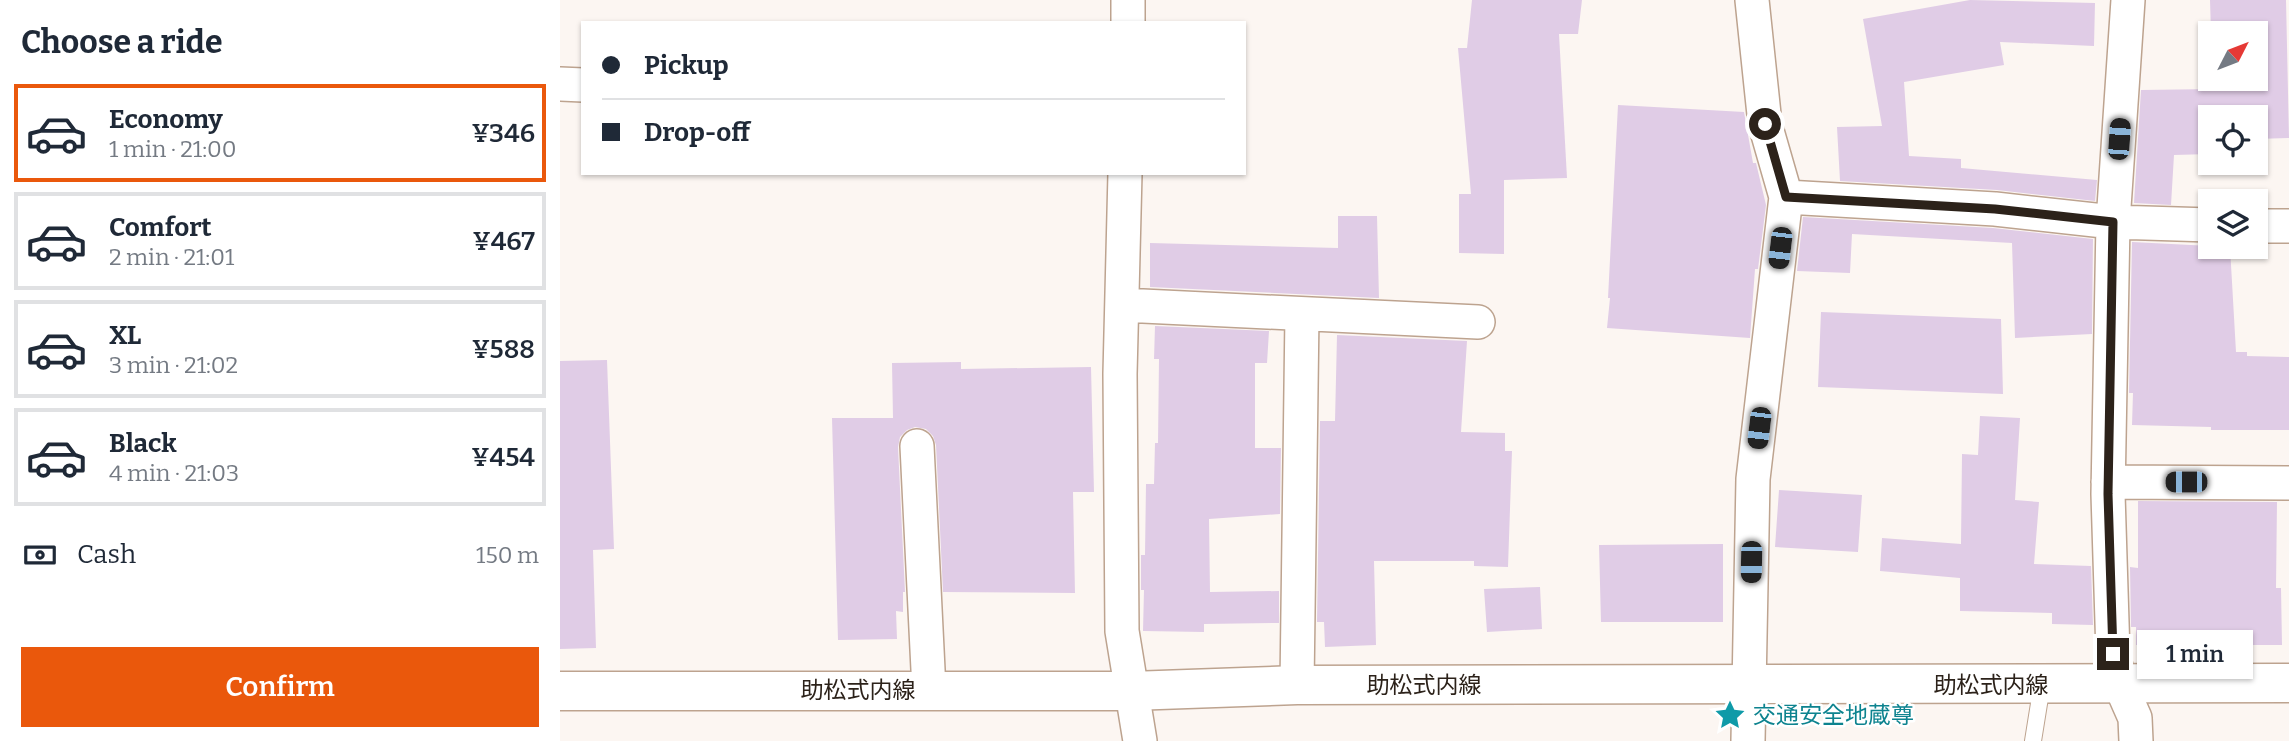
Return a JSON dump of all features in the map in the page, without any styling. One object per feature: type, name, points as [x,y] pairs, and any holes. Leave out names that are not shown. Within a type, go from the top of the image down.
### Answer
[{"type":"street","points":[[1128,0],[1128,21]]},
{"type":"street","points":[[1748,741],[1753,479],[1786,197],[1765,124],[1752,0]]},
{"type":"street","points":[[2128,0],[2113,222],[2108,482],[2113,654],[2120,684],[2135,718],[2136,741]]},
{"type":"street","points":[[560,85],[581,85]]},
{"type":"street","points":[[1125,175],[1122,305],[1122,631],[1140,741]]},
{"type":"street","points":[[1786,197],[1995,209],[2113,222],[2198,225]]},
{"type":"street","points":[[2268,226],[2289,226]]},
{"type":"street","points":[[1122,305],[1478,322]]},
{"type":"street","points":[[1297,685],[1302,314]]},
{"type":"street","points":[[917,446],[929,690]]},
{"type":"street","points":[[2108,482],[2289,483]]},
{"type":"street","name":"助松式内線","points":[[560,691],[1131,691],[1297,685],[2289,683]]},
{"type":"lane","points":[[2033,741],[2042,685]]},
{"type":"building","points":[[1472,0],[1582,0],[1578,34],[1559,34],[1567,178],[1504,180],[1504,254],[1459,253],[1459,194],[1471,194],[1458,48],[1467,48]]},
{"type":"building","points":[[1970,0],[2095,3],[2094,46],[2000,42],[2004,65],[1904,82],[1909,156],[1961,159],[1961,168],[2097,180],[2095,201],[1997,190],[1840,181],[1837,127],[1882,126],[1863,19]]},
{"type":"building","points":[[2210,0],[2286,0],[2289,138],[2268,139],[2268,105],[2198,105],[2198,154],[2174,155],[2171,205],[2134,203],[2141,90],[2268,91],[2268,21],[2211,21]]},
{"type":"building","points":[[1618,105],[1744,112],[1753,163],[1756,163],[1766,205],[1758,269],[1755,269],[1750,338],[1607,328]]},
{"type":"building","points":[[1338,216],[1377,216],[1379,298],[1150,287],[1150,243],[1338,248]]},
{"type":"building","points":[[1803,217],[1993,228],[2093,239],[2092,334],[2015,338],[2012,243],[1852,234],[1850,273],[1797,271]]},
{"type":"building","points":[[2132,242],[2198,245],[2198,259],[2231,259],[2236,352],[2247,352],[2247,356],[2289,357],[2289,430],[2211,430],[2211,427],[2132,425],[2133,393],[2129,393]]},
{"type":"building","points":[[1821,312],[2001,319],[2003,394],[1818,387]]},
{"type":"building","points":[[1155,326],[1269,331],[1267,363],[1255,363],[1255,448],[1281,448],[1280,514],[1209,519],[1210,592],[1279,591],[1279,623],[1204,624],[1204,632],[1143,631],[1141,555],[1145,555],[1146,484],[1154,484],[1155,443],[1158,443],[1159,359],[1154,359]]},
{"type":"building","points":[[1337,335],[1467,341],[1461,432],[1505,433],[1505,451],[1512,451],[1508,567],[1474,566],[1474,561],[1374,561],[1376,645],[1325,647],[1324,622],[1317,622],[1320,421],[1335,421]]},
{"type":"building","points":[[607,360],[614,549],[593,550],[596,648],[560,649],[560,361]]},
{"type":"building","points":[[961,362],[961,369],[1091,367],[1094,492],[1073,492],[1075,593],[943,592],[936,445],[933,436],[926,429],[915,427],[900,437],[898,447],[905,592],[903,612],[896,611],[897,639],[838,640],[832,418],[893,418],[892,363]]},
{"type":"building","points":[[1980,416],[2020,418],[2015,500],[2039,502],[2034,564],[2091,566],[2093,625],[2052,624],[2052,613],[1960,611],[1960,578],[1880,571],[1882,538],[1961,544],[1962,454],[1978,455]]},
{"type":"building","points":[[1779,490],[1862,495],[1858,552],[1775,547]]},
{"type":"building","points":[[2138,501],[2277,502],[2276,588],[2281,588],[2282,645],[2136,645],[2136,627],[2131,627],[2130,567],[2138,568]]},
{"type":"building","points":[[1723,544],[1723,622],[1601,622],[1599,545]]},
{"type":"building","points":[[1540,587],[1542,629],[1487,632],[1484,589]]},
{"type":"place","name":"交通安全地蔵尊","points":[[1730,715]]},
{"type":"route","points":[[1765,124],[1786,197],[1995,209],[2113,222],[2108,494],[2113,654]]}]
